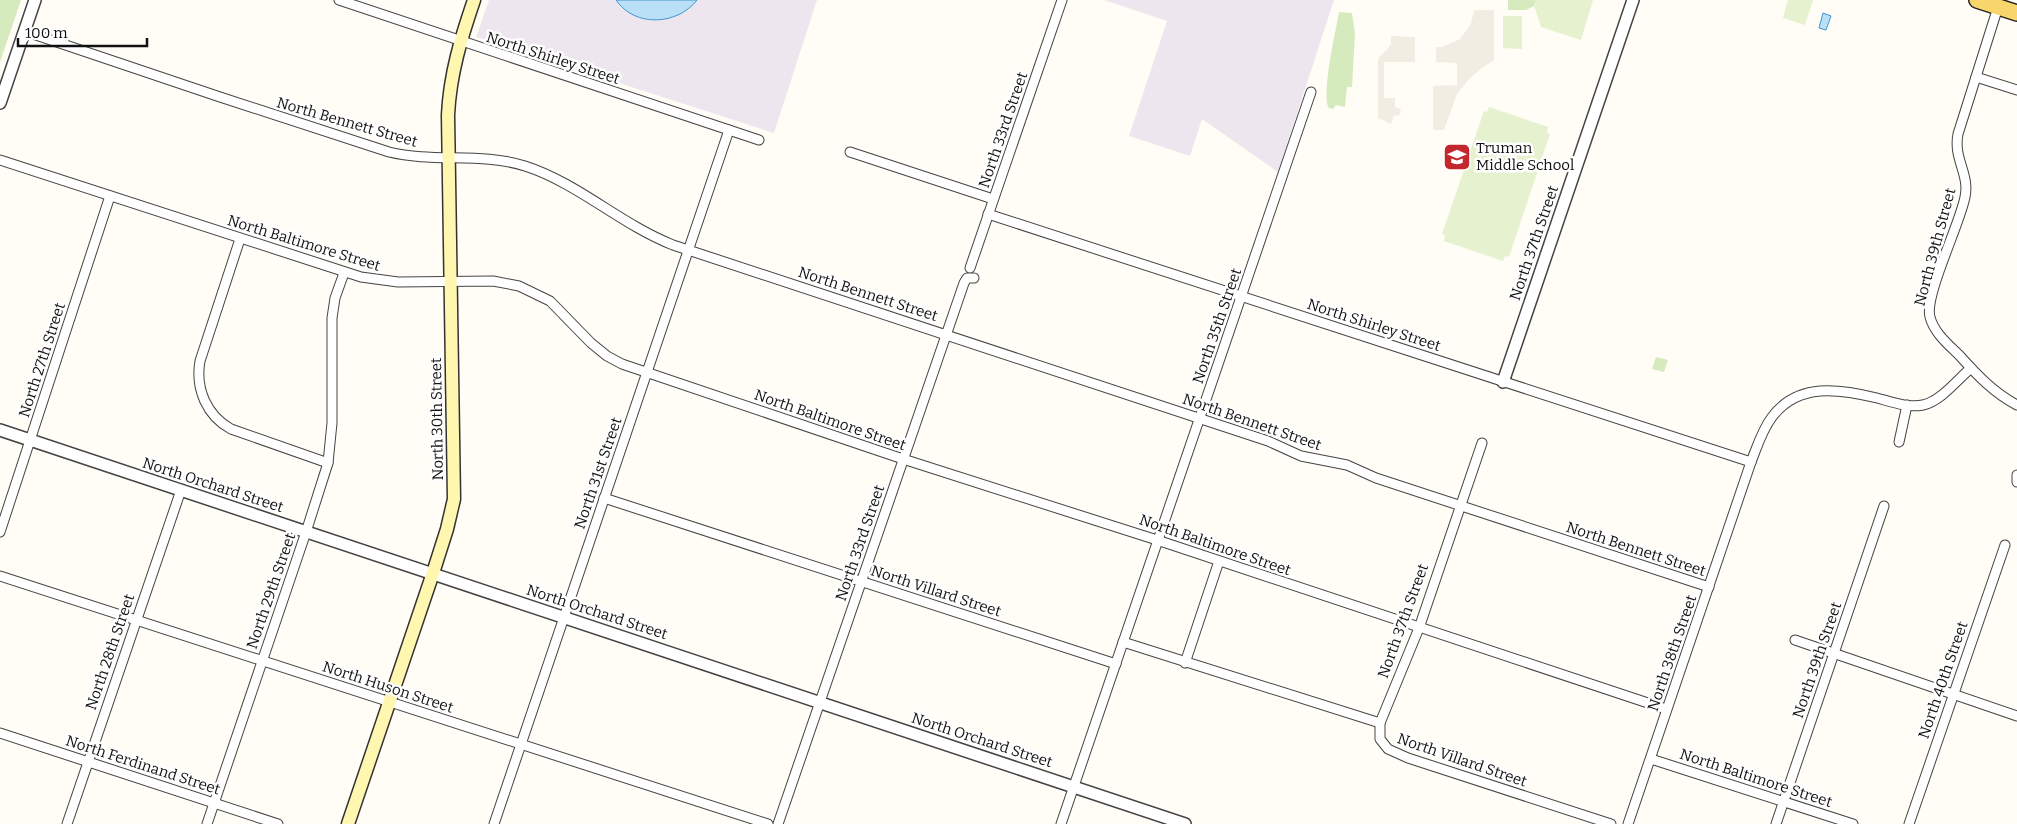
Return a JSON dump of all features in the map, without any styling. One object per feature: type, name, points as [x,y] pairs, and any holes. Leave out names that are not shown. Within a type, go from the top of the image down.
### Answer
[{"type":"main road","name":"North 30th Street","points":[[348,824],[433,573],[447,529],[454,498],[449,98],[460,41],[474,0]]},
{"type":"main road","points":[[1977,0],[2017,13]]},
{"type":"street","points":[[0,103],[34,0]]},
{"type":"street","name":"North Shirley Street","points":[[338,0],[759,140]]},
{"type":"street","name":"North 33rd Street","points":[[970,268],[1062,0]]},
{"type":"street","name":"North 37th Street","points":[[1503,382],[1633,0]]},
{"type":"street","name":"North 39th Street","points":[[1998,7],[1956,146],[1965,178],[1966,196],[1935,286],[1929,310],[1932,324],[1938,333],[1991,389],[2017,405]]},
{"type":"street","name":"North Bennett Street","points":[[24,31],[390,152],[418,158],[495,159],[541,172],[556,178],[608,211],[650,234],[688,250],[1268,441],[1301,456],[1348,465],[1376,478],[1709,587]]},
{"type":"street","points":[[1976,77],[2017,90]]},
{"type":"street","name":"North 35th Street","points":[[1061,824],[1311,92]]},
{"type":"street","name":"North 31st Street","points":[[494,824],[729,130]]},
{"type":"street","points":[[850,152],[993,199]]},
{"type":"street","name":"North Baltimore Street","points":[[0,160],[344,273],[387,282],[499,282],[528,290],[550,301],[591,343],[607,356],[622,364],[903,459],[1157,540],[1666,709]]},
{"type":"street","name":"North 27th Street","points":[[0,532],[110,196]]},
{"type":"street","name":"North Shirley Street","points":[[988,214],[1751,462]]},
{"type":"street","points":[[240,239],[200,361],[199,379],[205,401],[212,414],[220,423],[231,429],[328,463]]},
{"type":"street","name":"North 29th Street","points":[[208,824],[328,463],[332,423],[332,318],[335,298],[344,273]]},
{"type":"street","name":"North 33rd Street","points":[[778,824],[964,283],[967,278],[974,278]]},
{"type":"street","points":[[1899,442],[1907,406],[1923,405],[1934,400],[1971,368]]},
{"type":"street","name":"North 38th Street","points":[[1628,824],[1751,462],[1772,417],[1791,399],[1820,390],[1846,391],[1907,406]]},
{"type":"street","name":"North Orchard Street","points":[[0,430],[1185,824]]},
{"type":"street","name":"North 37th Street","points":[[1380,723],[1418,628],[1482,443]]},
{"type":"street","points":[[2017,475],[2017,482]]},
{"type":"street","name":"North 28th Street","points":[[66,824],[181,490]]},
{"type":"street","name":"North Villard Street","points":[[604,498],[1116,664]]},
{"type":"street","name":"North 39th Street","points":[[1776,824],[1884,506]]},
{"type":"street","name":"North 40th Street","points":[[1909,824],[1952,694],[2005,545]]},
{"type":"street","points":[[1185,663],[1219,561]]},
{"type":"street","name":"North Huson Street","points":[[0,576],[768,824]]},
{"type":"street","points":[[1794,640],[2017,716]]},
{"type":"street","name":"North Villard Street","points":[[1123,642],[1380,723],[1379,736],[1381,742],[1395,753],[1611,824]]},
{"type":"street","name":"North Ferdinand Street","points":[[0,733],[278,824]]},
{"type":"street","name":"North Baltimore Street","points":[[1651,759],[1854,824]]},
{"type":"shaded area","points":[[489,0],[817,0],[774,133],[476,37]]},
{"type":"shaded area","points":[[1104,0],[1334,0],[1278,172],[1202,119],[1190,156],[1129,136],[1167,21]]},
{"type":"shaded area","points":[[1474,10],[1494,10],[1494,60],[1469,79],[1457,94],[1444,130],[1433,130],[1433,86],[1457,85],[1457,63],[1436,62],[1436,47],[1442,47],[1460,39],[1471,24]]},
{"type":"shaded area","points":[[1391,36],[1415,37],[1415,62],[1384,62],[1384,98],[1395,98],[1395,107],[1401,109],[1399,116],[1394,115],[1391,124],[1378,118],[1378,60],[1391,44]]},
{"type":"green space","points":[[0,0],[21,0],[0,62]]},
{"type":"green space","points":[[1508,0],[1536,0],[1534,6],[1526,10],[1508,10]]},
{"type":"green space","points":[[1536,0],[1593,0],[1581,40],[1541,27],[1534,6]]},
{"type":"green space","points":[[1788,0],[1813,0],[1805,25],[1783,18]]},
{"type":"green space","points":[[1339,12],[1352,13],[1355,33],[1352,87],[1347,87],[1345,107],[1336,105],[1333,109],[1329,108],[1327,90]]},
{"type":"green space","points":[[1503,16],[1522,16],[1522,49],[1503,48]]},
{"type":"green space","points":[[1489,107],[1548,127],[1547,133],[1550,134],[1509,257],[1505,256],[1503,261],[1444,241],[1445,235],[1442,234],[1484,111],[1487,112]]},
{"type":"green space","points":[[1656,357],[1668,360],[1664,372],[1652,369]]},
{"type":"water","points":[[616,0],[697,0],[679,14],[656,20],[634,15],[624,9]]},
{"type":"water","points":[[1823,13],[1831,16],[1826,30],[1819,28]]},
{"type":"place","name":"Truman Middle School","points":[[1457,157]]}]
